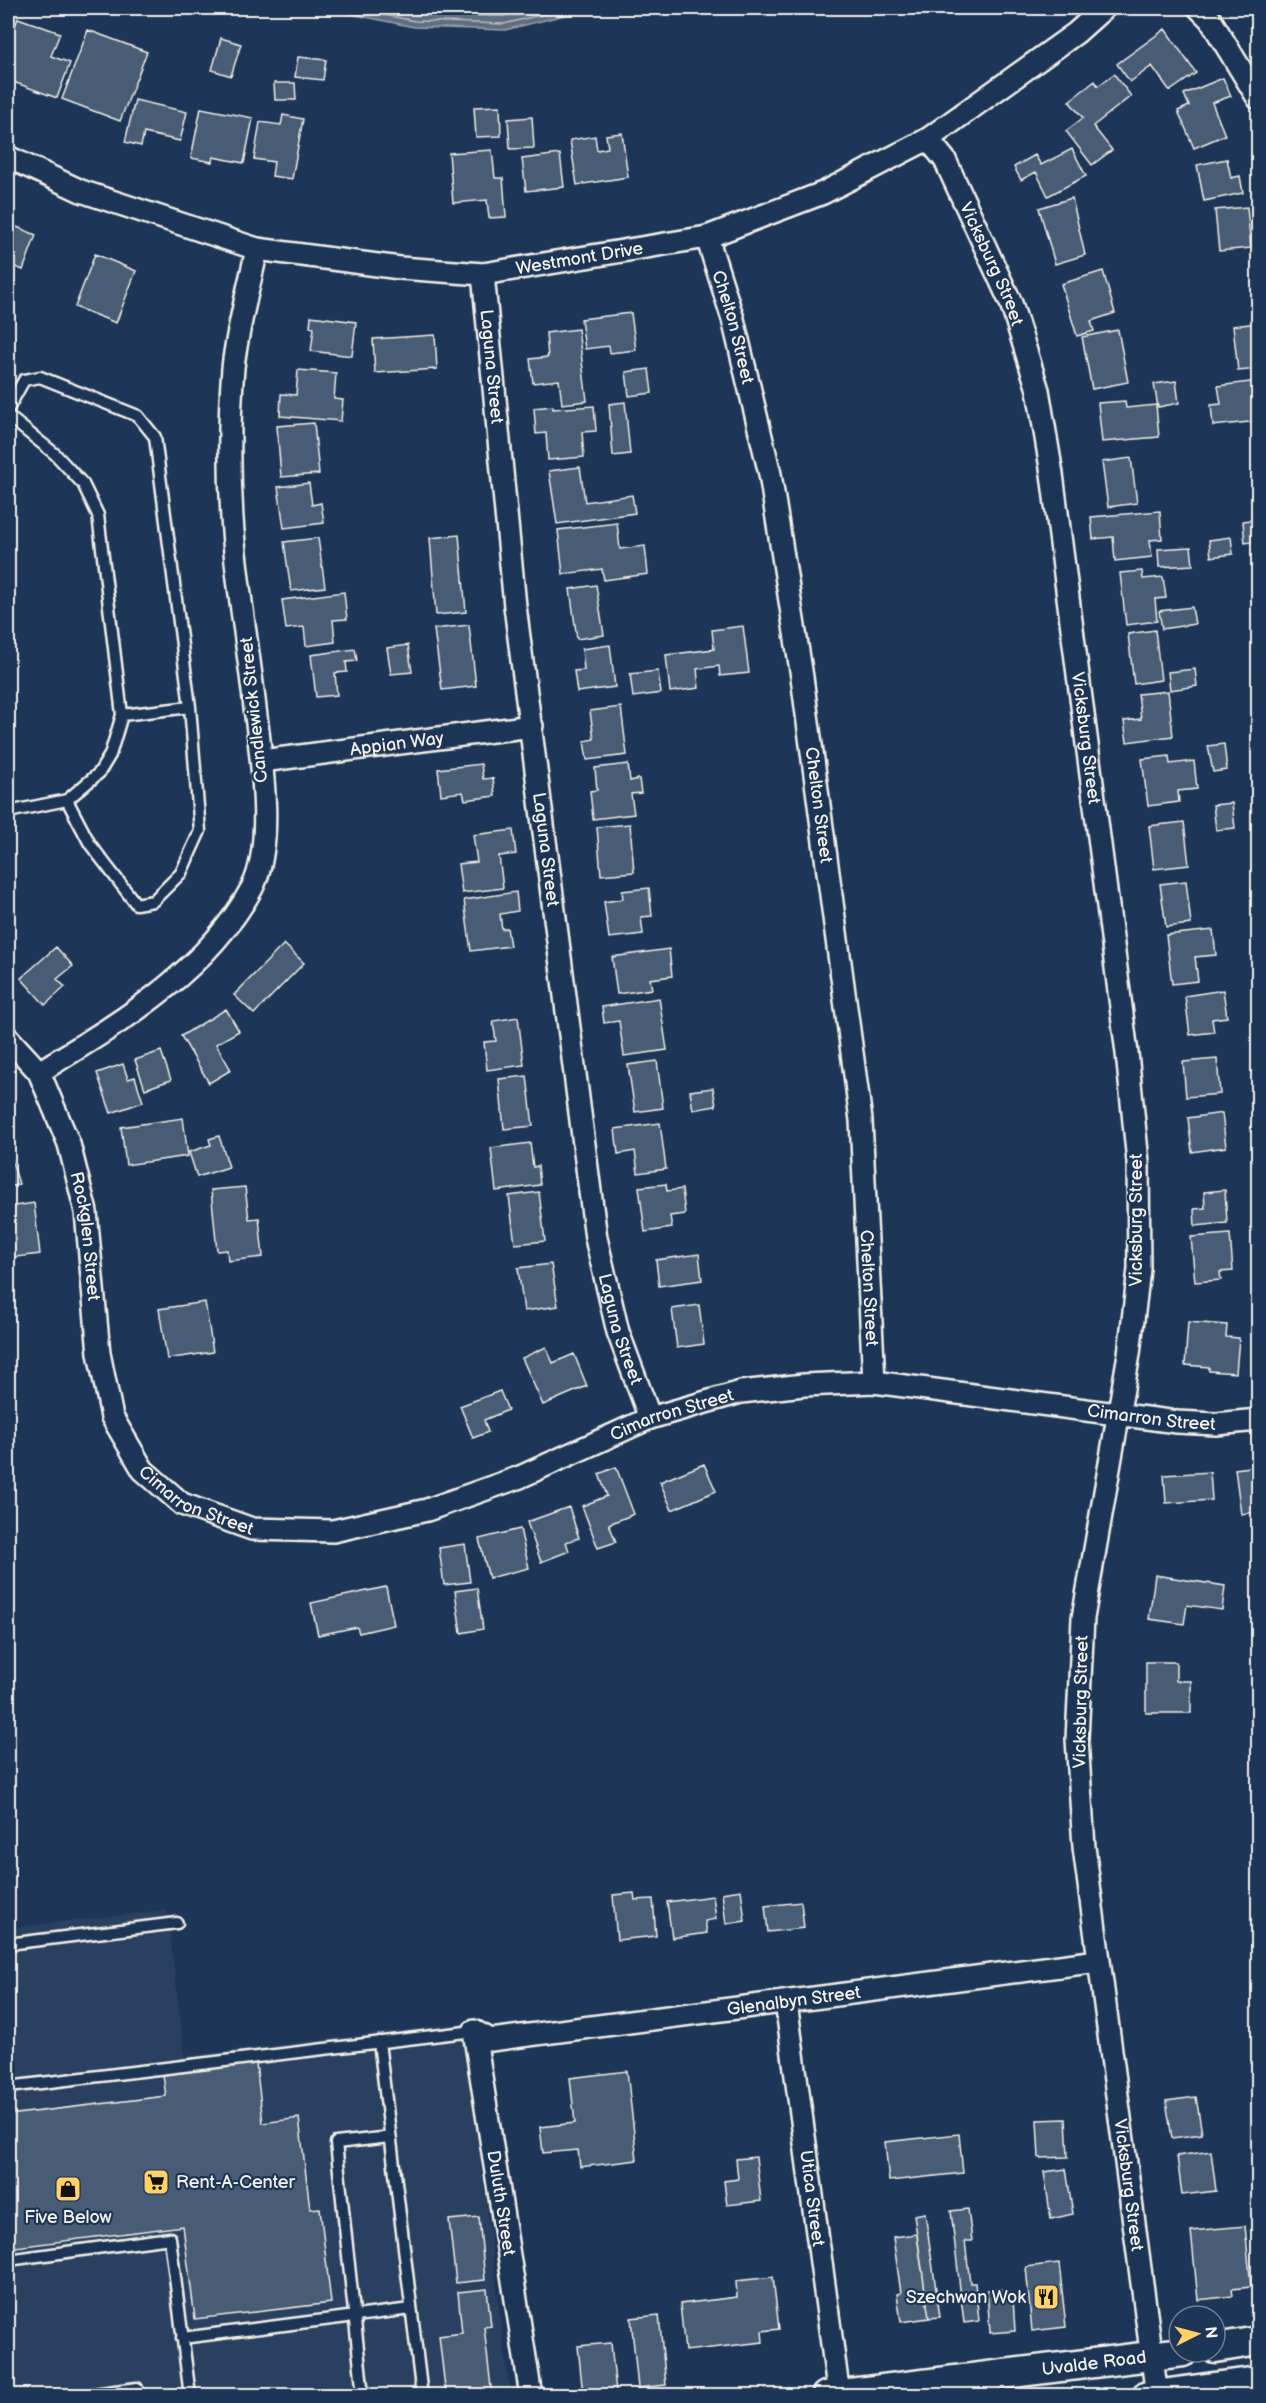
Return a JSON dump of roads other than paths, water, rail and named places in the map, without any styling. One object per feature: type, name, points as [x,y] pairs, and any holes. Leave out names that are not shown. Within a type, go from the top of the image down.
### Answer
[{"type":"main road","points":[[1227,2346],[1258,2342]]},
{"type":"main road","name":"Uvalde Road","points":[[835,2395],[1167,2354]]},
{"type":"main road","points":[[1153,2395],[1207,2392],[1258,2381]]},
{"type":"street","name":"Westmont Drive","points":[[8,157],[81,191],[257,249],[400,268],[483,274],[707,237],[824,193],[928,139],[1076,33],[1104,8]]},
{"type":"street","points":[[1199,8],[1210,19],[1258,98]]},
{"type":"street","name":"Vicksburg Street","points":[[928,139],[945,160],[1011,303],[1038,390],[1052,474],[1127,1053],[1138,1162],[1139,1269],[1118,1415],[1083,1618],[1077,1739],[1084,1847],[1152,2356],[1153,2395]]},
{"type":"street","name":"Chelton Street","points":[[707,237],[734,319],[770,474],[802,677],[861,1120],[874,1382]]},
{"type":"street","name":"Candlewick Street","points":[[39,1072],[115,1025],[179,976],[221,935],[253,886],[266,833],[262,761],[232,507],[234,367],[257,249]]},
{"type":"street","name":"Laguna Street","points":[[483,274],[515,606],[596,1238],[618,1332],[650,1418]]},
{"type":"street","name":"Appian Way","points":[[262,761],[532,726]]},
{"type":"street","name":"Rockglen Street","points":[[8,1038],[39,1072],[69,1144],[86,1212],[99,1353],[112,1417],[129,1446]]},
{"type":"street","name":"Cimarron Street","points":[[129,1446],[143,1470],[182,1504],[252,1529],[333,1531],[427,1509],[520,1478],[650,1418],[741,1392],[804,1384],[874,1382],[1118,1415],[1216,1424],[1258,1420]]},
{"type":"street","name":"Glenalbyn Street","points":[[483,2036],[786,2002],[1098,1961]]},
{"type":"street","name":"Utica Street","points":[[786,2002],[835,2395]]},
{"type":"street","name":"Duluth Street","points":[[483,2036],[531,2396]]},
{"type":"lane","points":[[8,409],[24,380],[40,376],[138,416],[155,437],[190,706],[200,831],[181,873],[153,901],[136,904],[90,844],[67,800]]},
{"type":"lane","points":[[8,416],[55,454],[83,484],[98,515],[122,715],[110,755],[99,773],[67,800],[8,812]]},
{"type":"lane","points":[[122,715],[190,706]]},
{"type":"lane","points":[[8,1944],[177,1923]]},
{"type":"lane","points":[[8,2087],[379,2042],[483,2036]]},
{"type":"lane","points":[[379,2042],[422,2396]]},
{"type":"lane","points":[[363,2396],[336,2143],[390,2137]]},
{"type":"lane","points":[[8,2260],[170,2238],[190,2396]]},
{"type":"lane","points":[[182,2338],[411,2309]]},
{"type":"lane","points":[[79,2396],[137,2388],[138,2396]]},
{"type":"water","points":[[322,8],[593,8],[505,30],[414,27]]},
{"type":"place","name":"Rent-A-Center","points":[[156,2182]]},
{"type":"place","name":"Five Below","points":[[68,2189]]},
{"type":"place","name":"Szechwan Wok","points":[[1046,2297]]}]
